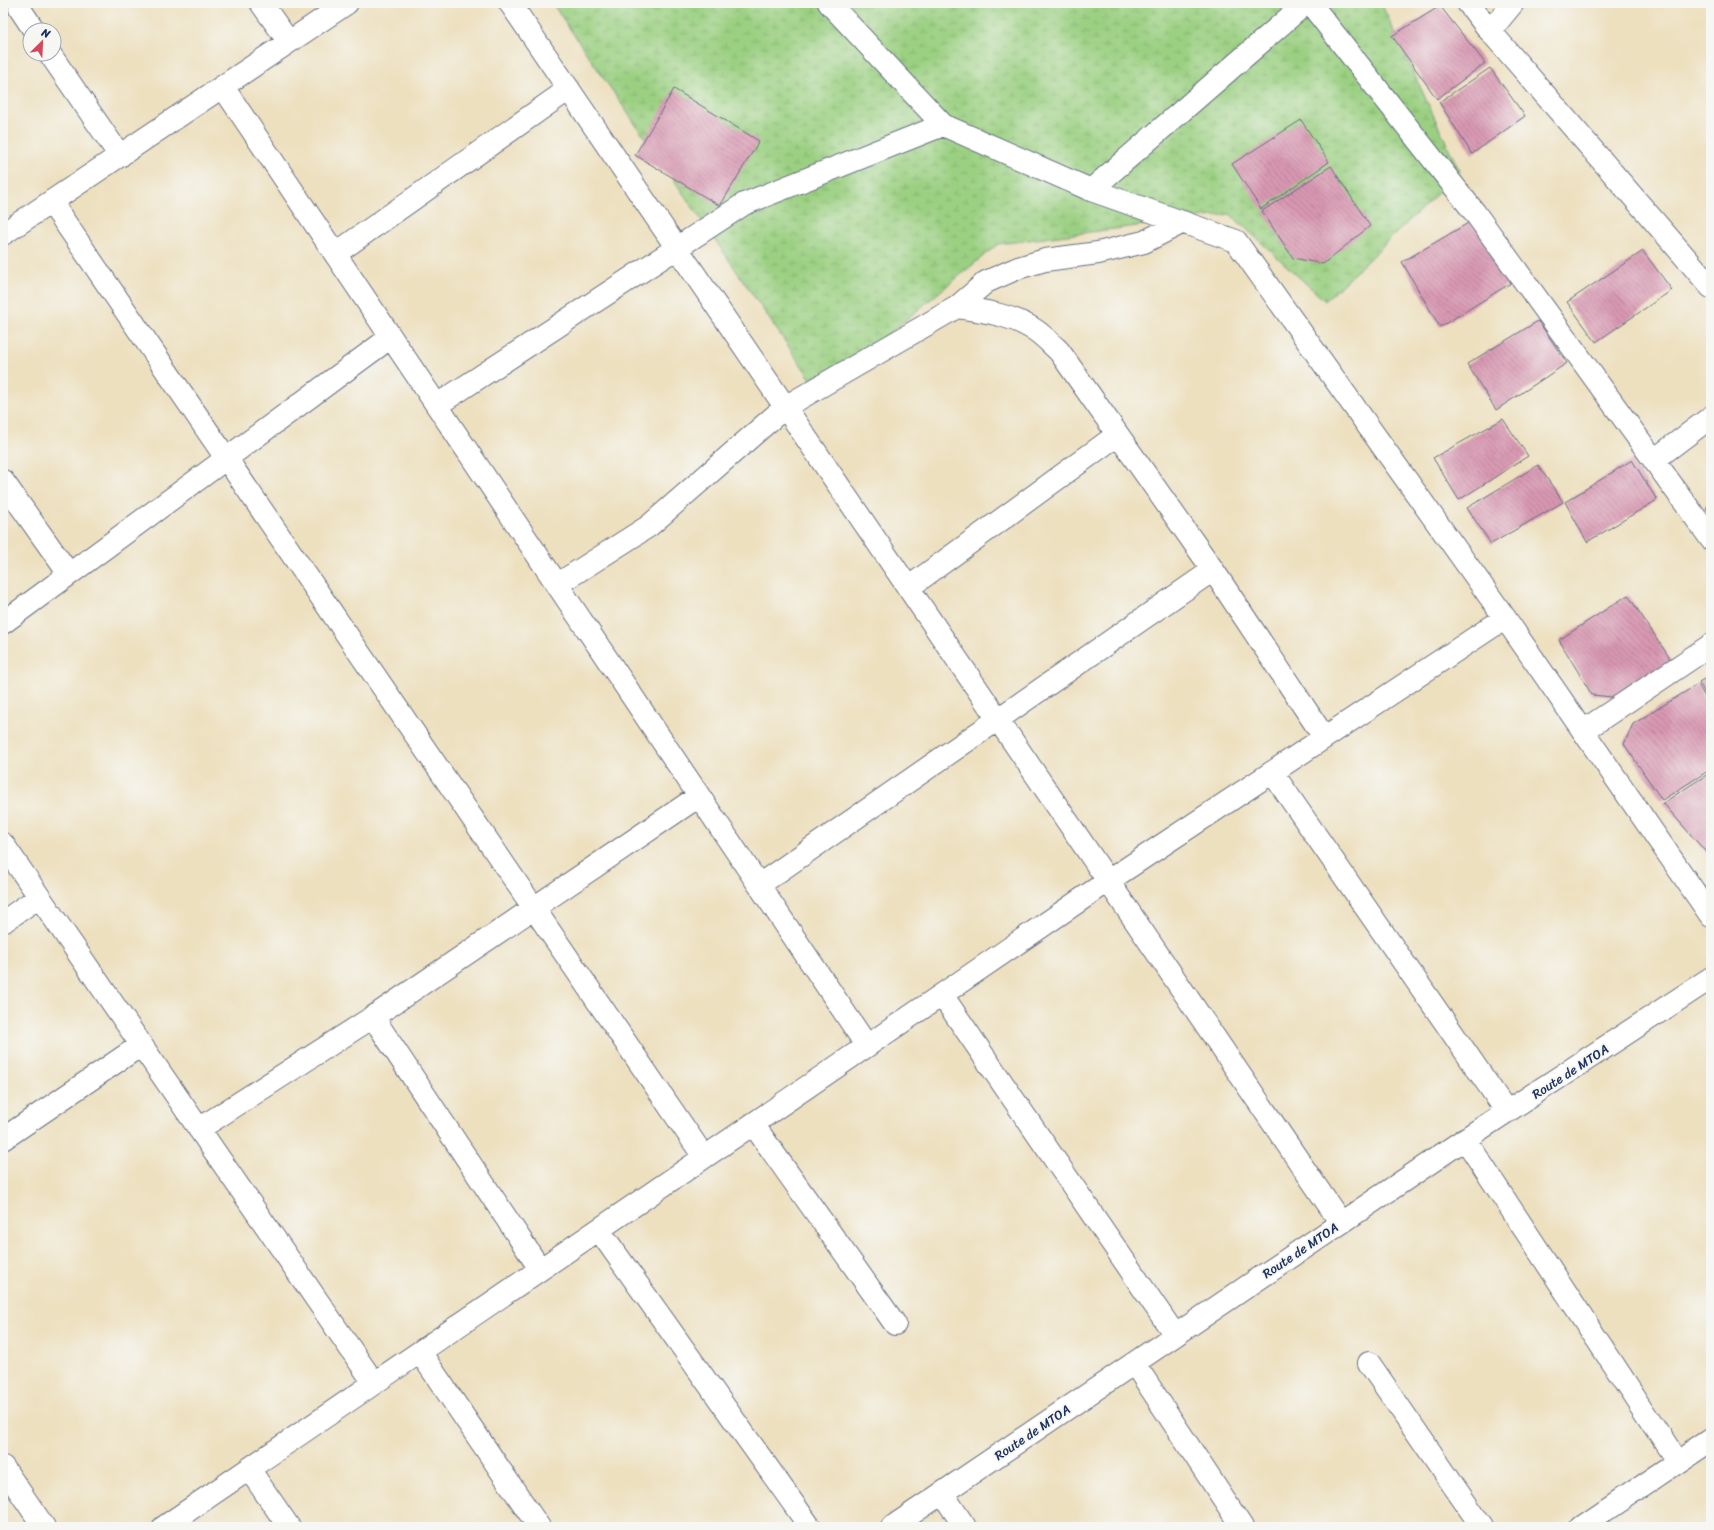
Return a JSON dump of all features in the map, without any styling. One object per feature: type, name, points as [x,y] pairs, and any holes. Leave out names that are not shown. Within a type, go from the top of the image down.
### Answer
[{"type":"street","points":[[261,3],[288,42]]},
{"type":"street","points":[[3,234],[347,3]]},
{"type":"street","points":[[510,3],[1341,1223]]},
{"type":"street","points":[[829,3],[943,125],[1091,190],[1236,241],[1505,618],[1711,916]]},
{"type":"street","points":[[1091,190],[1306,3]]},
{"type":"street","points":[[1310,3],[1475,214],[1711,539]]},
{"type":"street","points":[[1468,3],[1490,31],[1711,287]]},
{"type":"street","points":[[1490,31],[1513,3]]},
{"type":"street","points":[[20,10],[28,22]]},
{"type":"street","points":[[55,62],[120,156]]},
{"type":"street","points":[[223,86],[867,1046]]},
{"type":"street","points":[[336,254],[568,89]]},
{"type":"street","points":[[437,405],[744,204],[943,125]]},
{"type":"street","points":[[51,202],[704,1157]]},
{"type":"street","points":[[558,584],[649,526],[786,408],[957,307],[986,282],[1018,268],[1045,260],[1098,253],[1144,242],[1183,222]]},
{"type":"street","points":[[957,307],[992,313],[1012,319],[1035,330],[1059,351],[1212,570],[1324,737]]},
{"type":"street","points":[[3,622],[391,337]]},
{"type":"street","points":[[1654,460],[1711,416]]},
{"type":"street","points":[[908,588],[1117,435]]},
{"type":"street","points":[[3,481],[69,574]]},
{"type":"street","points":[[759,885],[1212,570]]},
{"type":"street","points":[[164,1527],[1108,881],[1505,618]]},
{"type":"street","points":[[1583,731],[1711,645]]},
{"type":"street","points":[[1272,772],[1507,1112]]},
{"type":"street","points":[[199,1129],[372,1017],[699,796]]},
{"type":"street","points":[[3,844],[374,1383]]},
{"type":"street","points":[[3,922],[39,897]]},
{"type":"street","name":"Route de MTOA","points":[[892,1527],[1465,1139],[1711,978]]},
{"type":"street","points":[[942,995],[1175,1335]]},
{"type":"street","points":[[372,1017],[540,1269]]},
{"type":"street","points":[[3,1139],[141,1045]]},
{"type":"street","points":[[753,1124],[895,1324]]},
{"type":"street","points":[[1465,1139],[1677,1461]]},
{"type":"street","points":[[599,1230],[810,1527]]},
{"type":"street","points":[[420,1352],[539,1527]]},
{"type":"street","points":[[1134,1363],[1242,1527]]},
{"type":"street","points":[[1369,1363],[1482,1527]]},
{"type":"street","points":[[1588,1525],[1677,1461],[1711,1439]]},
{"type":"street","points":[[3,1467],[44,1527]]},
{"type":"street","points":[[249,1469],[289,1527]]},
{"type":"street","points":[[942,1493],[965,1527]]},
{"type":"green space","points":[[552,3],[1381,3],[1460,172],[1325,301],[1230,214],[998,244],[819,391]]},
{"type":"building","points":[[1440,6],[1485,63],[1437,99],[1392,36]]},
{"type":"building","points":[[1490,68],[1525,116],[1472,154],[1439,102]]},
{"type":"building","points":[[674,89],[759,141],[720,206],[635,155]]},
{"type":"building","points":[[1301,120],[1329,162],[1261,209],[1232,164]]},
{"type":"building","points":[[1331,166],[1370,226],[1323,264],[1293,258],[1262,211]]},
{"type":"building","points":[[1475,219],[1511,283],[1440,327],[1402,262]]},
{"type":"building","points":[[1643,251],[1672,290],[1596,342],[1567,302]]},
{"type":"building","points":[[1538,321],[1567,363],[1496,410],[1467,364]]},
{"type":"building","points":[[1503,419],[1528,456],[1459,500],[1433,458]]},
{"type":"building","points":[[1632,460],[1657,500],[1587,542],[1565,502]]},
{"type":"building","points":[[1538,465],[1563,502],[1491,544],[1467,508]]},
{"type":"building","points":[[1711,498],[1711,512],[1706,509]]},
{"type":"building","points":[[1628,595],[1673,663],[1622,698],[1592,695],[1559,640]]},
{"type":"building","points":[[1711,675],[1711,704],[1699,682]]},
{"type":"building","points":[[1698,684],[1711,708],[1711,769],[1662,800],[1624,744],[1633,724]]},
{"type":"building","points":[[1711,772],[1711,858],[1663,803]]}]
